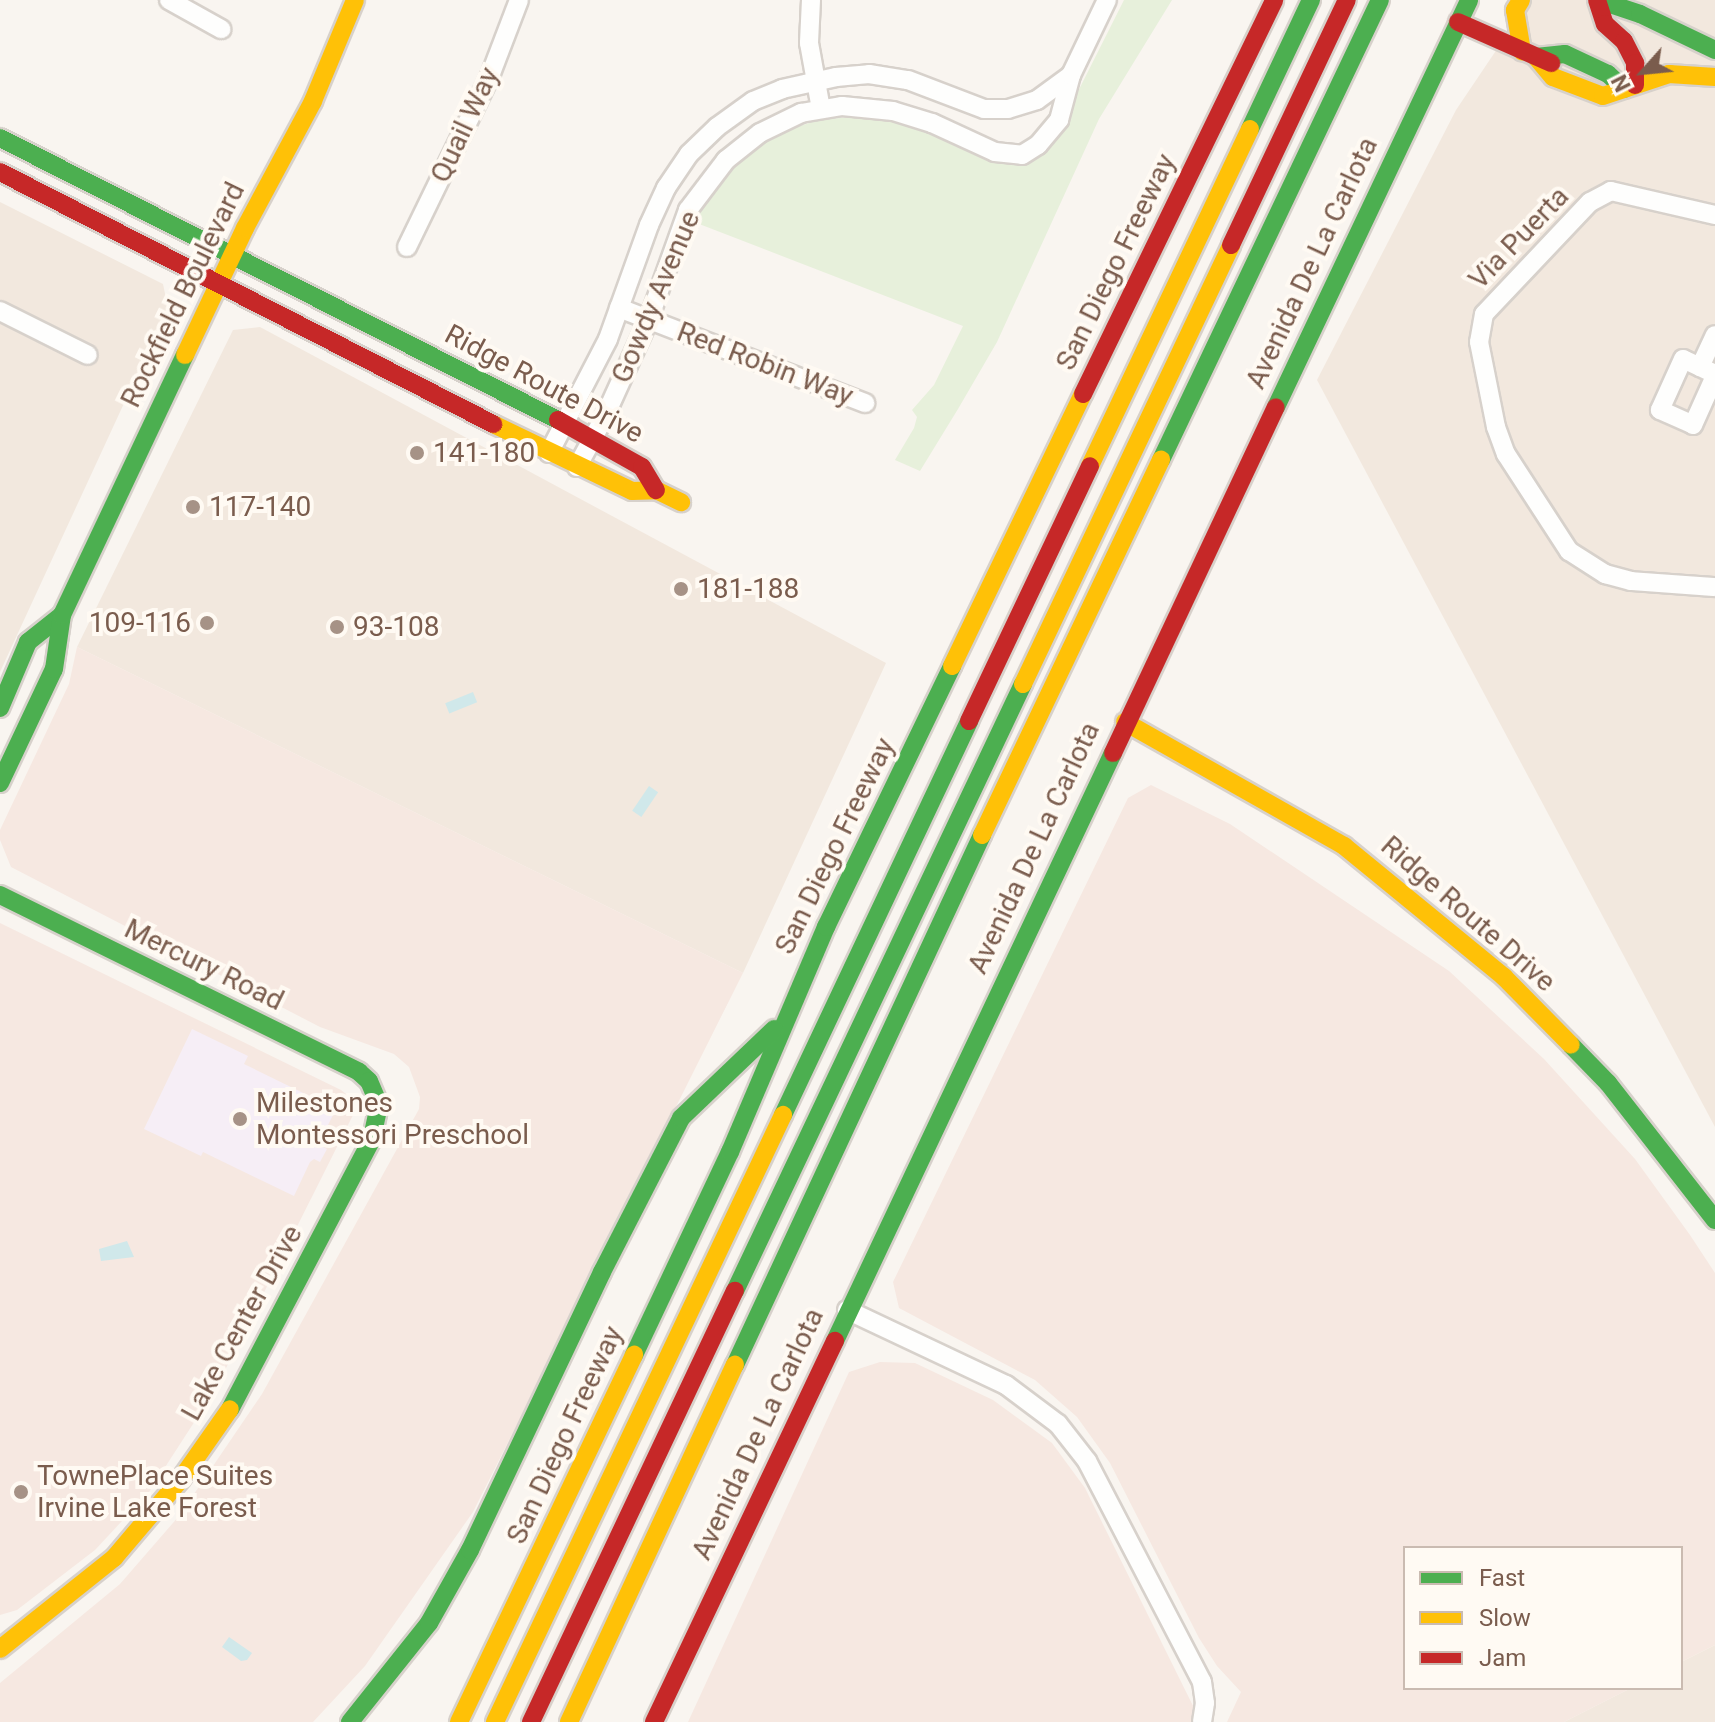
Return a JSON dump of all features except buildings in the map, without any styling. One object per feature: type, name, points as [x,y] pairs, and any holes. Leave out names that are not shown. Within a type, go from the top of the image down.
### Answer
[{"type":"main road","name":"Rockfield Boulevard","points":[[0,783],[54,669],[62,615],[231,255],[313,101],[355,0]]},
{"type":"main road","name":"San Diego Freeway","points":[[459,1722],[724,1165],[784,1020],[1274,0]]},
{"type":"main road","points":[[495,1722],[1311,0]]},
{"type":"main road","points":[[531,1722],[1347,0]]},
{"type":"main road","points":[[569,1722],[922,961],[1380,0]]},
{"type":"main road","name":"Avenida De La Carlota","points":[[654,1722],[1469,0]]},
{"type":"main road","points":[[1521,0],[1515,10],[1529,54]]},
{"type":"main road","points":[[1597,0],[1605,24],[1624,41],[1635,63],[1629,87]]},
{"type":"main road","points":[[1597,0],[1640,14],[1715,50]]},
{"type":"main road","points":[[1458,22],[1529,54],[1553,77],[1603,96],[1669,74],[1715,77]]},
{"type":"main road","points":[[1529,54],[1565,54],[1629,87]]},
{"type":"main road","name":"Ridge Route Drive","points":[[0,138],[592,437],[642,467],[656,490],[632,491],[577,467],[0,172]]},
{"type":"main road","points":[[656,490],[681,502]]},
{"type":"main road","name":"Rockfield Boulevard","points":[[0,708],[28,642],[62,615]]},
{"type":"main road","name":"Ridge Route Drive","points":[[1125,722],[1344,846],[1447,927],[1504,977],[1608,1083],[1715,1220]]},
{"type":"main road","name":"Mercury Road","points":[[0,895],[359,1072],[376,1092]]},
{"type":"main road","points":[[350,1722],[429,1623],[463,1563],[681,1118],[784,1020]]},
{"type":"main road","name":"Lake Center Drive","points":[[0,1649],[114,1558],[181,1479],[214,1434],[245,1386],[372,1139],[379,1118],[376,1092]]},
{"type":"street","points":[[169,0],[221,29]]},
{"type":"street","name":"Quail Way","points":[[407,247],[490,76],[519,0]]},
{"type":"street","points":[[811,0],[809,43],[821,109]]},
{"type":"street","name":"Gowdy Avenue","points":[[577,467],[649,319],[688,210],[726,160],[760,133],[801,113],[842,106],[893,111],[932,123],[995,152],[1022,155],[1038,145],[1059,120],[1071,75],[1107,0]]},
{"type":"street","name":"Gowdy Avenue","points":[[549,453],[608,339],[649,225],[666,188],[689,154],[753,101],[782,89],[869,74],[908,80],[984,109],[1008,109],[1037,100],[1071,75]]},
{"type":"street","name":"Via Puerta","points":[[1715,215],[1611,191],[1590,202],[1484,314],[1479,342],[1496,427],[1506,454],[1569,551],[1605,574],[1631,581],[1715,587]]},
{"type":"street","name":"Red Robin Way","points":[[619,308],[865,403]]},
{"type":"street","points":[[0,311],[88,355]]},
{"type":"street","points":[[1710,372],[1715,335]]},
{"type":"street","points":[[847,1310],[1006,1385],[1058,1424],[1093,1472],[1202,1682],[1205,1703],[1202,1722]]},
{"type":"shaded area","points":[[1530,0],[1715,0],[1715,1127],[1317,380],[1456,110]]},
{"type":"shaded area","points":[[0,202],[163,284],[168,308],[0,672]]},
{"type":"shaded area","points":[[260,327],[886,663],[743,973],[77,647],[233,330]]},
{"type":"shaded area","points":[[77,647],[743,973],[473,1512],[365,1666],[313,1722],[0,1722],[0,1683],[120,1584],[179,1516],[262,1394],[419,1109],[420,1097],[409,1067],[394,1054],[320,1027],[11,867],[0,840],[0,830],[69,684]]},
{"type":"shaded area","points":[[1151,785],[1230,824],[1449,971],[1544,1059],[1635,1159],[1690,1235],[1715,1273],[1715,1645],[1683,1661],[1683,1546],[1403,1546],[1403,1690],[1627,1690],[1564,1722],[1227,1722],[1241,1692],[1217,1666],[1199,1638],[1110,1463],[1077,1417],[1035,1380],[899,1308],[893,1282],[1128,798]]},
{"type":"shaded area","points":[[0,923],[341,1090],[351,1098],[353,1115],[215,1390],[149,1492],[95,1550],[17,1610],[0,1615]]},
{"type":"shaded area","name":"Milestones Montessori Preschool","points":[[192,1029],[248,1056],[244,1064],[336,1109],[320,1141],[321,1146],[327,1149],[320,1162],[314,1159],[310,1162],[294,1196],[203,1152],[201,1156],[144,1129]]},
{"type":"shaded area","points":[[880,1362],[915,1363],[993,1400],[1052,1443],[1085,1488],[1201,1722],[688,1722],[849,1372]]},
{"type":"shaded area","points":[[1715,1645],[1715,1722],[1564,1722],[1627,1690],[1683,1690],[1683,1661]]},
{"type":"green space","points":[[1124,0],[1172,0],[1099,119],[997,342],[958,409],[920,471],[895,460],[914,428],[917,417],[912,410],[934,385],[963,326],[694,222],[710,195],[741,159],[779,133],[818,120],[861,116],[904,122],[997,161],[1024,163],[1051,145]]},
{"type":"water","points":[[473,692],[477,702],[449,713],[445,703]]},
{"type":"water","points":[[649,786],[658,792],[641,817],[632,811]]},
{"type":"water","points":[[127,1241],[134,1257],[101,1261],[99,1249]]},
{"type":"water","points":[[229,1637],[252,1653],[247,1660],[241,1661],[222,1647]]},
{"type":"traffic: fast","points":[[1250,129],[1311,0]]},
{"type":"traffic: fast","points":[[1161,460],[1380,0]]},
{"type":"traffic: fast","points":[[1276,407],[1469,0]]},
{"type":"traffic: fast","points":[[1598,0],[1640,14],[1715,50]]},
{"type":"traffic: fast","points":[[1536,57],[1565,54],[1608,74],[1624,89]]},
{"type":"traffic: fast","points":[[0,138],[558,420]]},
{"type":"traffic: fast","points":[[0,783],[54,669],[62,615],[185,355]]},
{"type":"traffic: fast","points":[[0,708],[28,642],[62,615]]},
{"type":"traffic: fast","points":[[634,1355],[730,1152],[826,927],[952,666]]},
{"type":"traffic: fast","points":[[735,1291],[1023,684]]},
{"type":"traffic: fast","points":[[783,1115],[969,721]]},
{"type":"traffic: fast","points":[[835,1341],[1113,753]]},
{"type":"traffic: fast","points":[[735,1365],[982,835]]},
{"type":"traffic: fast","points":[[0,895],[359,1072],[369,1081],[379,1105],[372,1139],[230,1409]]},
{"type":"traffic: fast","points":[[350,1722],[429,1623],[470,1550],[602,1272],[681,1118],[774,1029]]},
{"type":"traffic: fast","points":[[1571,1045],[1608,1083],[1715,1220]]},
{"type":"traffic: slow","points":[[185,355],[245,228],[313,101],[355,0]]},
{"type":"traffic: slow","points":[[1521,0],[1515,10],[1522,51]]},
{"type":"traffic: slow","points":[[1536,57],[1553,77],[1603,96],[1669,74],[1715,77]]},
{"type":"traffic: slow","points":[[1090,466],[1250,129]]},
{"type":"traffic: slow","points":[[1023,684],[1231,245]]},
{"type":"traffic: slow","points":[[952,666],[1083,394]]},
{"type":"traffic: slow","points":[[493,424],[632,491],[656,490],[681,502]]},
{"type":"traffic: slow","points":[[982,835],[1161,460]]},
{"type":"traffic: slow","points":[[1125,722],[1344,846],[1504,977],[1571,1045]]},
{"type":"traffic: slow","points":[[495,1722],[783,1115]]},
{"type":"traffic: slow","points":[[459,1722],[634,1355]]},
{"type":"traffic: slow","points":[[569,1722],[735,1365]]},
{"type":"traffic: slow","points":[[0,1649],[114,1558],[181,1479],[230,1409]]},
{"type":"traffic: jam","points":[[1083,394],[1274,0]]},
{"type":"traffic: jam","points":[[1231,245],[1347,0]]},
{"type":"traffic: jam","points":[[1597,0],[1605,24],[1624,41],[1635,63],[1635,85]]},
{"type":"traffic: jam","points":[[1458,22],[1551,63]]},
{"type":"traffic: jam","points":[[0,172],[493,424]]},
{"type":"traffic: jam","points":[[1113,753],[1276,407]]},
{"type":"traffic: jam","points":[[558,420],[642,467],[656,490]]},
{"type":"traffic: jam","points":[[969,721],[1090,466]]},
{"type":"traffic: jam","points":[[531,1722],[735,1291]]},
{"type":"traffic: jam","points":[[654,1722],[835,1341]]},
{"type":"place","name":"141-180","points":[[417,453]]},
{"type":"place","name":"117-140","points":[[193,507]]},
{"type":"place","name":"181-188","points":[[681,589]]},
{"type":"place","name":"109-116","points":[[207,623]]},
{"type":"place","name":"93-108","points":[[337,627]]},
{"type":"place","name":"Milestones Montessori Preschool","points":[[240,1119]]},
{"type":"place","name":"TownePlace Suites Irvine Lake Forest","points":[[21,1492]]}]
